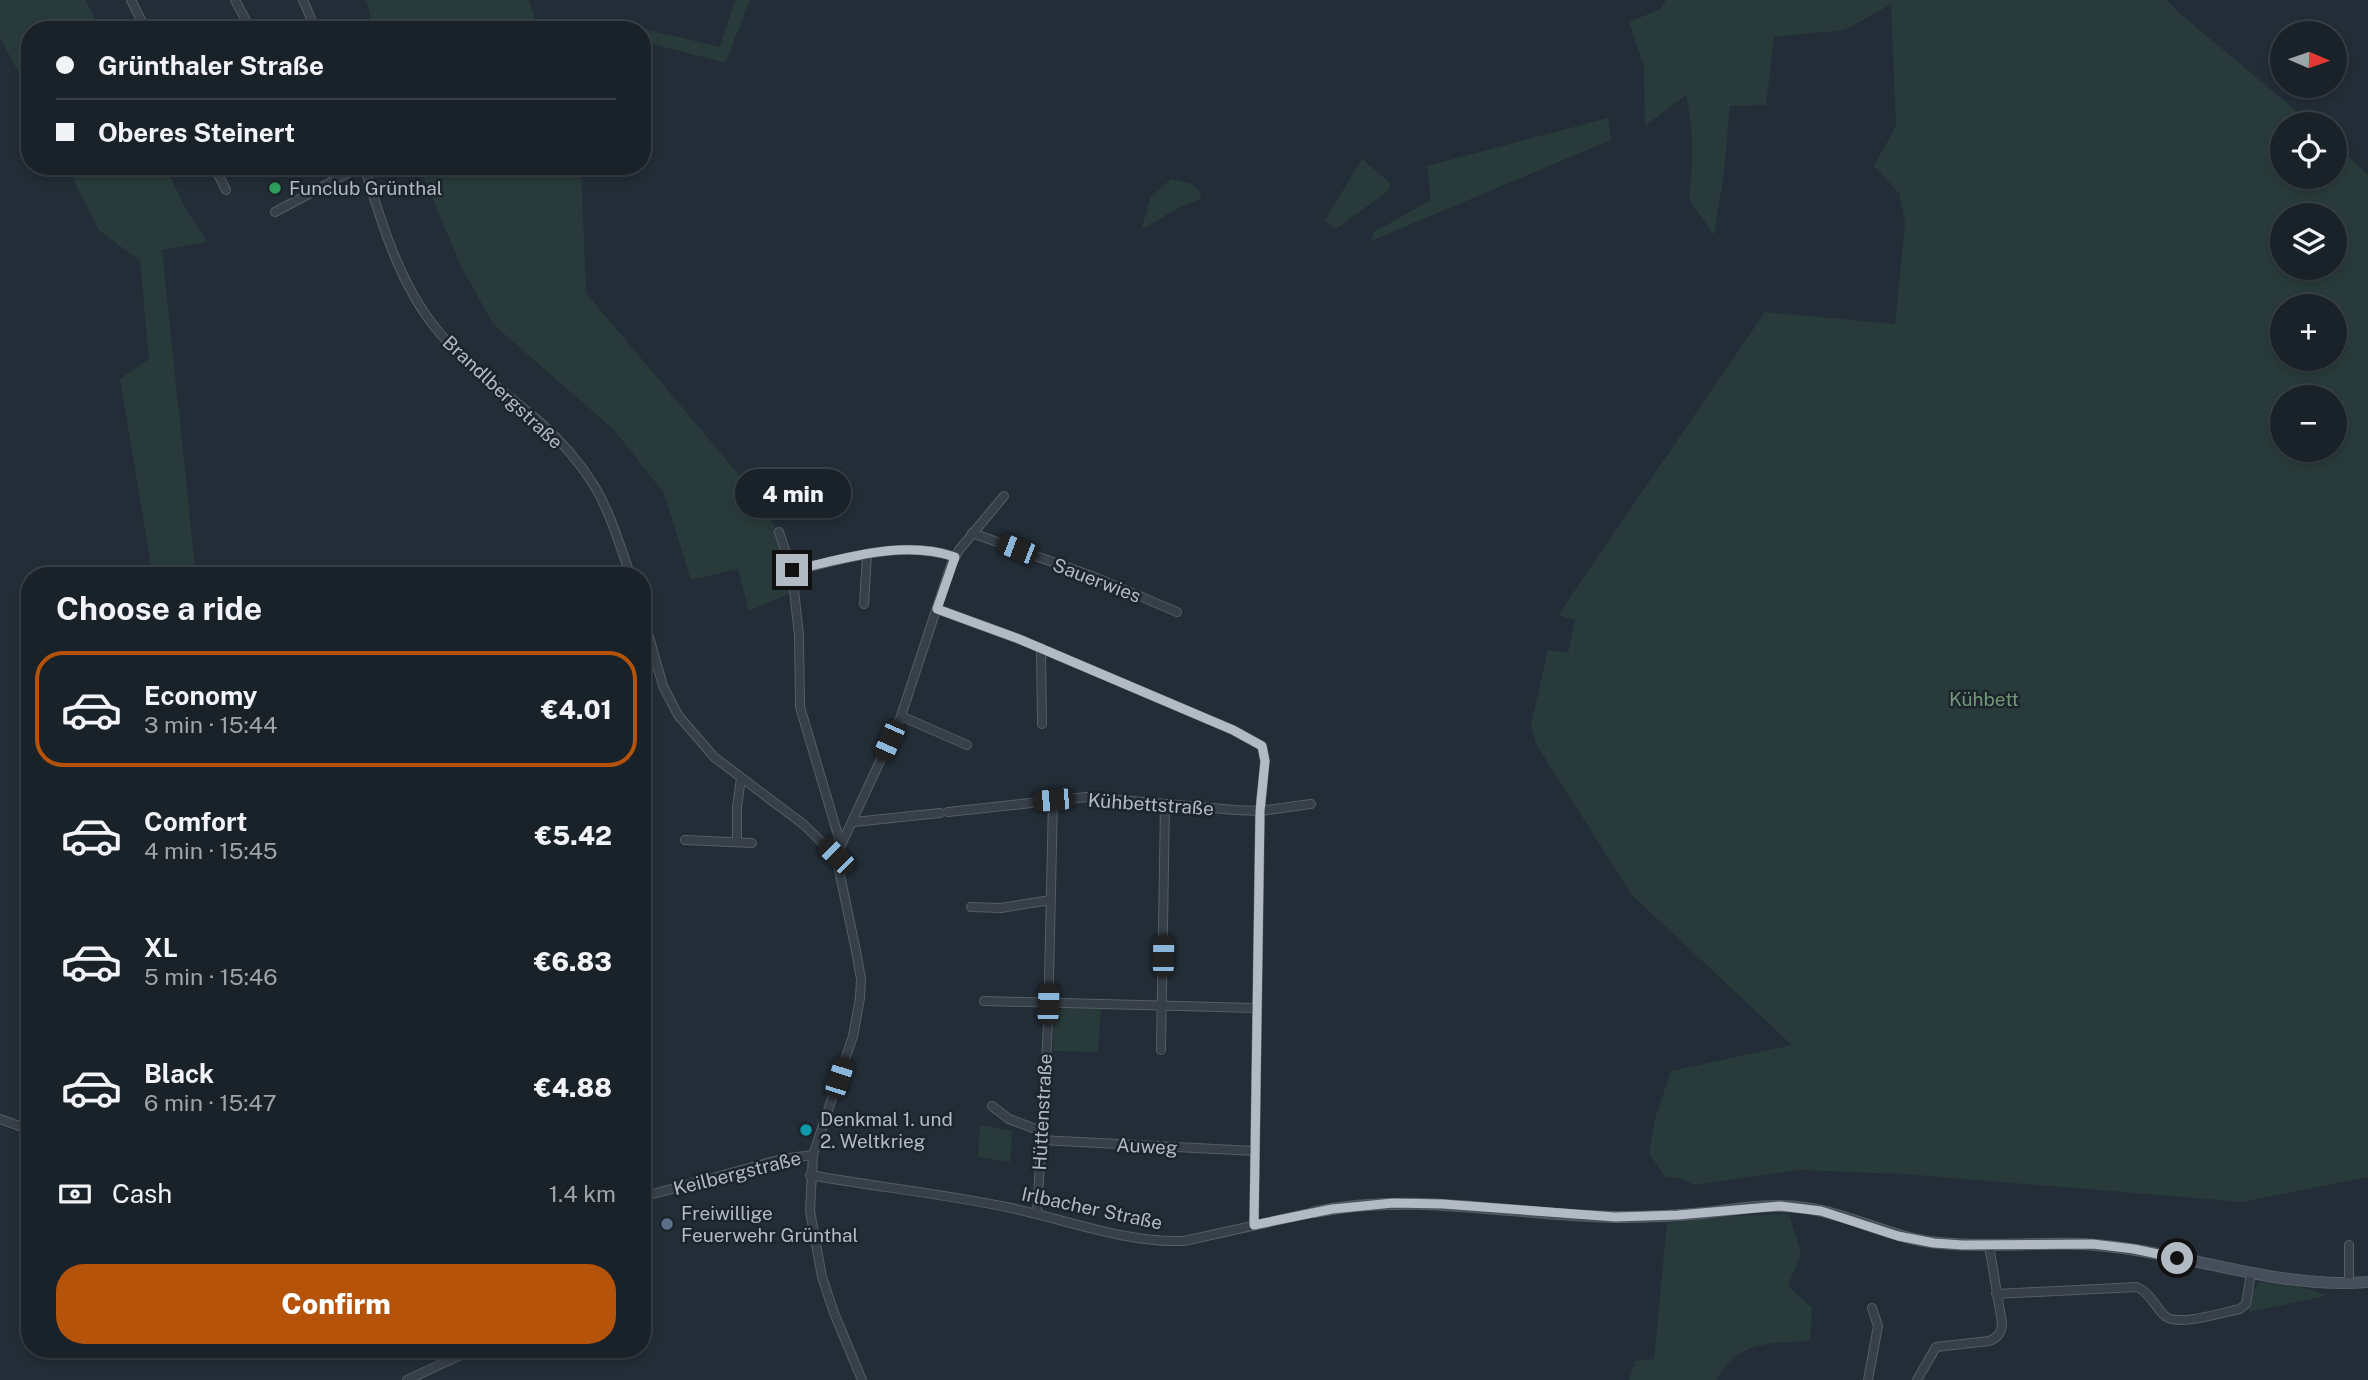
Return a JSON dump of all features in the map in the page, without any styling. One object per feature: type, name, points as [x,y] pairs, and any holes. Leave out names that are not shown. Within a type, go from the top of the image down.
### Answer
[{"type":"street","points":[[131,0],[142,21]]},
{"type":"street","points":[[235,0],[246,21]]},
{"type":"street","points":[[303,0],[312,21]]},
{"type":"street","points":[[218,175],[226,190]]},
{"type":"street","points":[[275,212],[346,175]]},
{"type":"street","name":"Brandlbergstraße","points":[[366,175],[384,230],[402,272],[433,324],[457,353],[542,424],[570,455],[595,488],[627,567]]},
{"type":"street","points":[[836,856],[901,716],[955,557],[1004,496]]},
{"type":"street","points":[[779,532],[792,570],[799,636],[800,707],[841,845]]},
{"type":"street","name":"Sauerwies","points":[[972,533],[1097,578],[1177,612]]},
{"type":"street","points":[[792,570],[835,559],[917,550],[941,552],[955,557]]},
{"type":"street","points":[[864,604],[867,555]]},
{"type":"street","points":[[937,609],[1041,648],[1233,730],[1262,746],[1265,761],[1260,811],[1255,1008],[1254,1225]]},
{"type":"street","points":[[651,644],[663,686],[678,715],[714,757],[803,824],[836,856],[861,979],[860,998],[853,1035],[813,1155]]},
{"type":"street","points":[[1041,648],[1042,724]]},
{"type":"street","points":[[901,716],[967,745]]},
{"type":"street","points":[[737,842],[741,778]]},
{"type":"street","name":"Kühbettstraße","points":[[853,822],[1086,797],[1260,811],[1311,804]]},
{"type":"street","name":"Hüttenstraße","points":[[1037,1214],[1048,1004],[1053,800]]},
{"type":"street","points":[[1161,1051],[1165,804]]},
{"type":"street","points":[[684,840],[752,843]]},
{"type":"street","points":[[971,907],[1001,908],[1050,900]]},
{"type":"street","points":[[984,1001],[1255,1008]]},
{"type":"street","name":"Auweg","points":[[992,1106],[1009,1119],[1041,1136],[1254,1151]]},
{"type":"street","points":[[0,1119],[21,1127]]},
{"type":"street","name":"Keilbergstraße","points":[[651,1195],[782,1159],[813,1155],[810,1211],[822,1277],[862,1380]]},
{"type":"street","name":"Irlbacher Straße","points":[[810,1175],[961,1198],[1126,1237],[1164,1242],[1184,1241],[1315,1212],[1365,1204],[1443,1204],[1615,1217],[1666,1216],[1780,1206],[1821,1211],[1917,1240],[1950,1244],[2072,1243],[2113,1246],[2298,1281],[2368,1282]]},
{"type":"street","points":[[1917,1380],[1936,1347],[1989,1341],[1999,1335],[2002,1323],[1989,1245]]},
{"type":"street","points":[[2348,1283],[2349,1245]]},
{"type":"street","points":[[1996,1294],[2137,1287],[2146,1292],[2165,1317],[2175,1322],[2240,1309],[2246,1304],[2251,1273]]},
{"type":"street","points":[[1868,1380],[1878,1326],[1872,1308]]},
{"type":"street","points":[[407,1380],[454,1358]]},
{"type":"green space","points":[[0,0],[86,0],[96,21],[21,21],[21,78],[0,37]]},
{"type":"green space","points":[[366,0],[529,0],[535,21],[372,21]]},
{"type":"green space","points":[[735,0],[750,0],[725,63],[651,43],[651,31],[720,47]]},
{"type":"green space","name":"Kühbett","points":[[1666,0],[2167,0],[2270,89],[2270,98],[2281,98],[2298,112],[2270,112],[2270,189],[2347,189],[2347,155],[2368,175],[2368,1177],[2242,1202],[1905,1174],[1798,1170],[1694,1185],[1681,1178],[1665,1177],[1649,1153],[1656,1116],[1671,1071],[1792,1045],[1632,895],[1536,744],[1531,725],[1548,650],[1568,653],[1575,620],[1558,615],[1765,312],[1895,324],[1905,223],[1899,193],[1874,166],[1896,126],[1891,4],[1845,30],[1774,37],[1766,105],[1730,106],[1724,172],[1714,235],[1689,199],[1692,147],[1686,95],[1645,126],[1644,67],[1629,22],[1661,9]]},
{"type":"green space","points":[[1608,118],[1611,140],[1371,241],[1374,232],[1431,200],[1427,166]]},
{"type":"green space","points":[[1362,159],[1391,184],[1388,191],[1336,229],[1325,220]]},
{"type":"green space","points":[[71,175],[169,175],[185,208],[208,242],[162,250],[195,567],[151,567],[120,379],[149,359],[140,261],[99,230]]},
{"type":"green space","points":[[423,175],[581,175],[586,293],[739,475],[779,532],[792,571],[791,593],[749,611],[738,569],[691,580],[664,493],[613,429],[493,324],[460,264]]},
{"type":"green space","points":[[1171,179],[1192,184],[1201,193],[1200,199],[1178,208],[1141,230],[1151,197]]},
{"type":"green space","points":[[1062,1008],[1101,1009],[1098,1052],[1053,1051],[1054,1015]]},
{"type":"green space","points":[[980,1125],[1012,1131],[1010,1162],[978,1157]]},
{"type":"green space","points":[[1789,1214],[1801,1253],[1788,1286],[1812,1308],[1810,1341],[1782,1342],[1744,1351],[1725,1367],[1717,1380],[1629,1380],[1635,1361],[1654,1359],[1667,1223],[1731,1216]]},
{"type":"green space","points":[[2267,1281],[2310,1289],[2326,1296],[2249,1312],[2252,1294],[2258,1283]]},
{"type":"place","name":"Funclub Grünthal","points":[[275,188]]},
{"type":"place","name":"Denkmal 1. und 2. Weltkrieg","points":[[806,1130]]},
{"type":"place","name":"Freiwillige Feuerwehr Grünthal","points":[[667,1224]]},
{"type":"route","points":[[792,570],[835,559],[903,550],[941,552],[955,557],[937,609],[1019,639],[1233,730],[1262,746],[1265,761],[1260,811],[1255,1008],[1254,1225],[1365,1204],[1443,1204],[1615,1217],[1678,1215],[1780,1206],[1821,1211],[1898,1236],[1934,1243],[2093,1244],[2177,1258]]}]
